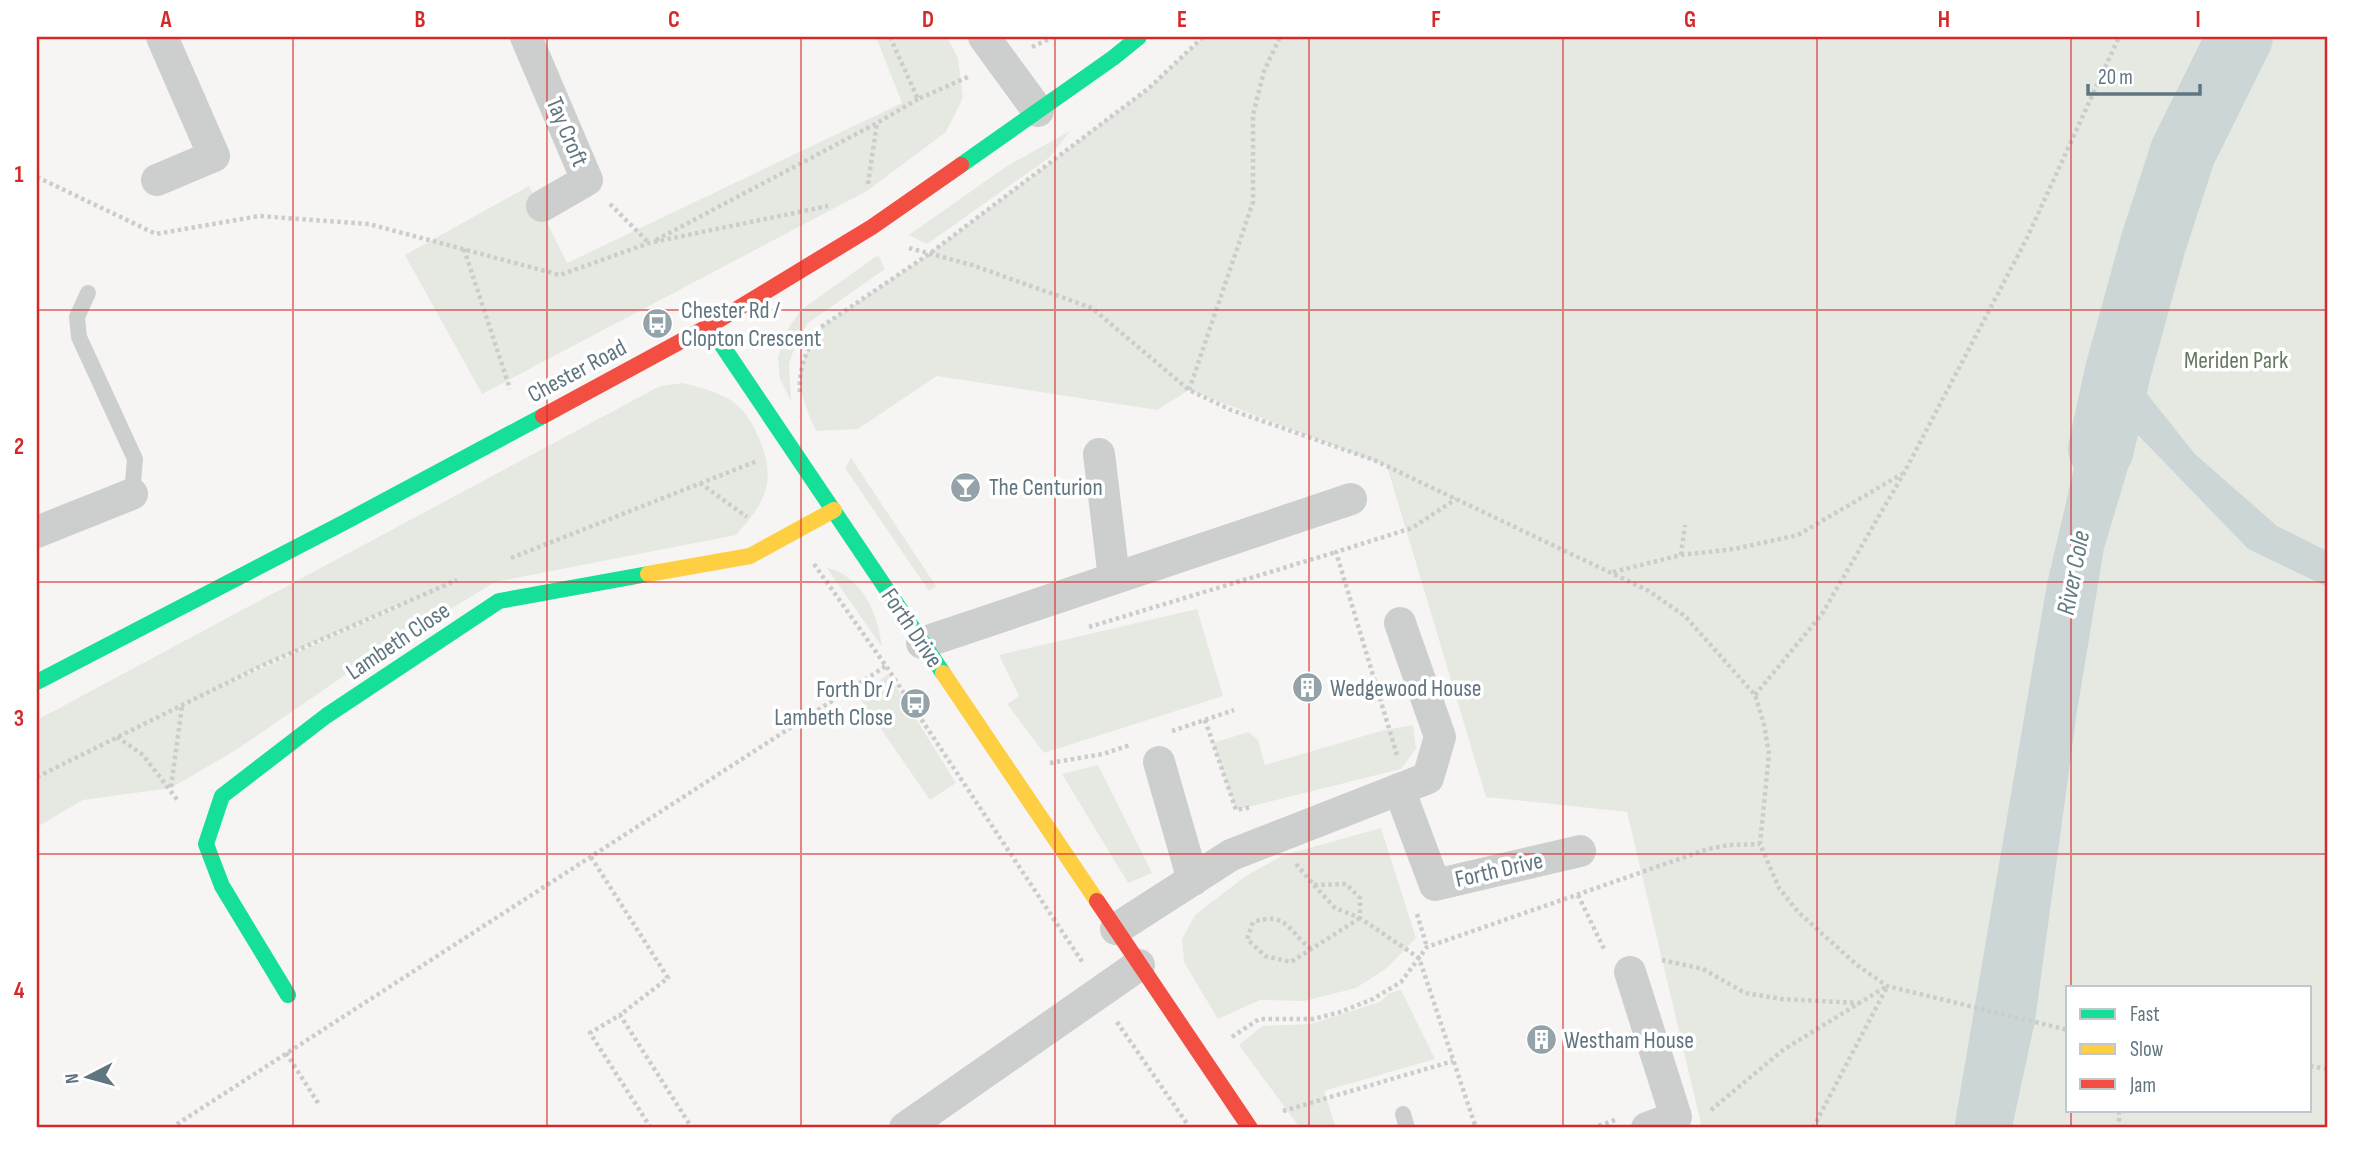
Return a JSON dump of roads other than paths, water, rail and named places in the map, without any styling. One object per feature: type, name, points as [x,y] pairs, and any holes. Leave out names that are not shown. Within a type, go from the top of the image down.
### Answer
[{"type":"street","points":[[158,180],[215,156],[162,37]]},
{"type":"street","name":"Tay Croft","points":[[526,37],[587,180],[542,206]]},
{"type":"street","name":"Chester Road","points":[[1113,58],[1130,37]]},
{"type":"street","name":"Chester Road","points":[[37,682],[345,522],[709,326],[872,227],[1139,37]]},
{"type":"street","points":[[992,47],[1038,111]]},
{"type":"street","name":"Forth Drive","points":[[709,326],[1250,1128]]},
{"type":"street","points":[[1099,454],[1114,578]]},
{"type":"street","points":[[37,532],[132,494]]},
{"type":"street","points":[[922,643],[1351,499]]},
{"type":"street","name":"Lambeth Close","points":[[288,995],[222,886],[206,844],[222,796],[326,716],[499,601],[750,556],[834,510]]},
{"type":"street","points":[[1116,929],[1231,855],[1429,778],[1440,737],[1399,622]]},
{"type":"street","points":[[1159,762],[1193,880]]},
{"type":"street","name":"Forth Drive","points":[[1399,789],[1435,885],[1580,851]]},
{"type":"street","points":[[905,1128],[1139,965]]},
{"type":"street","points":[[1630,972],[1676,1117],[1647,1128]]},
{"type":"lane","points":[[88,293],[77,317],[79,337],[135,458],[132,494]]},
{"type":"water","points":[[2104,340],[2195,454],[2277,526],[2327,551],[2327,587],[2248,549],[2138,435],[2104,549],[2077,712],[2035,1022],[2012,1128],[1954,1128],[2047,583]]},
{"type":"waterway","name":"River Cole","points":[[2101,449],[2118,371],[2153,244],[2183,152],[2240,37]]},
{"type":"place","name":"Chester Rd / Clopton Crescent","points":[[658,324]]},
{"type":"place","name":"The Centurion","points":[[966,487]]},
{"type":"place","name":"Wedgewood House","points":[[1307,688]]},
{"type":"place","name":"Forth Dr / Lambeth Close","points":[[916,703]]},
{"type":"place","name":"Westham House","points":[[1541,1040]]},
{"type":"park label","name":"Meriden Park","points":[[2236,360]]}]
